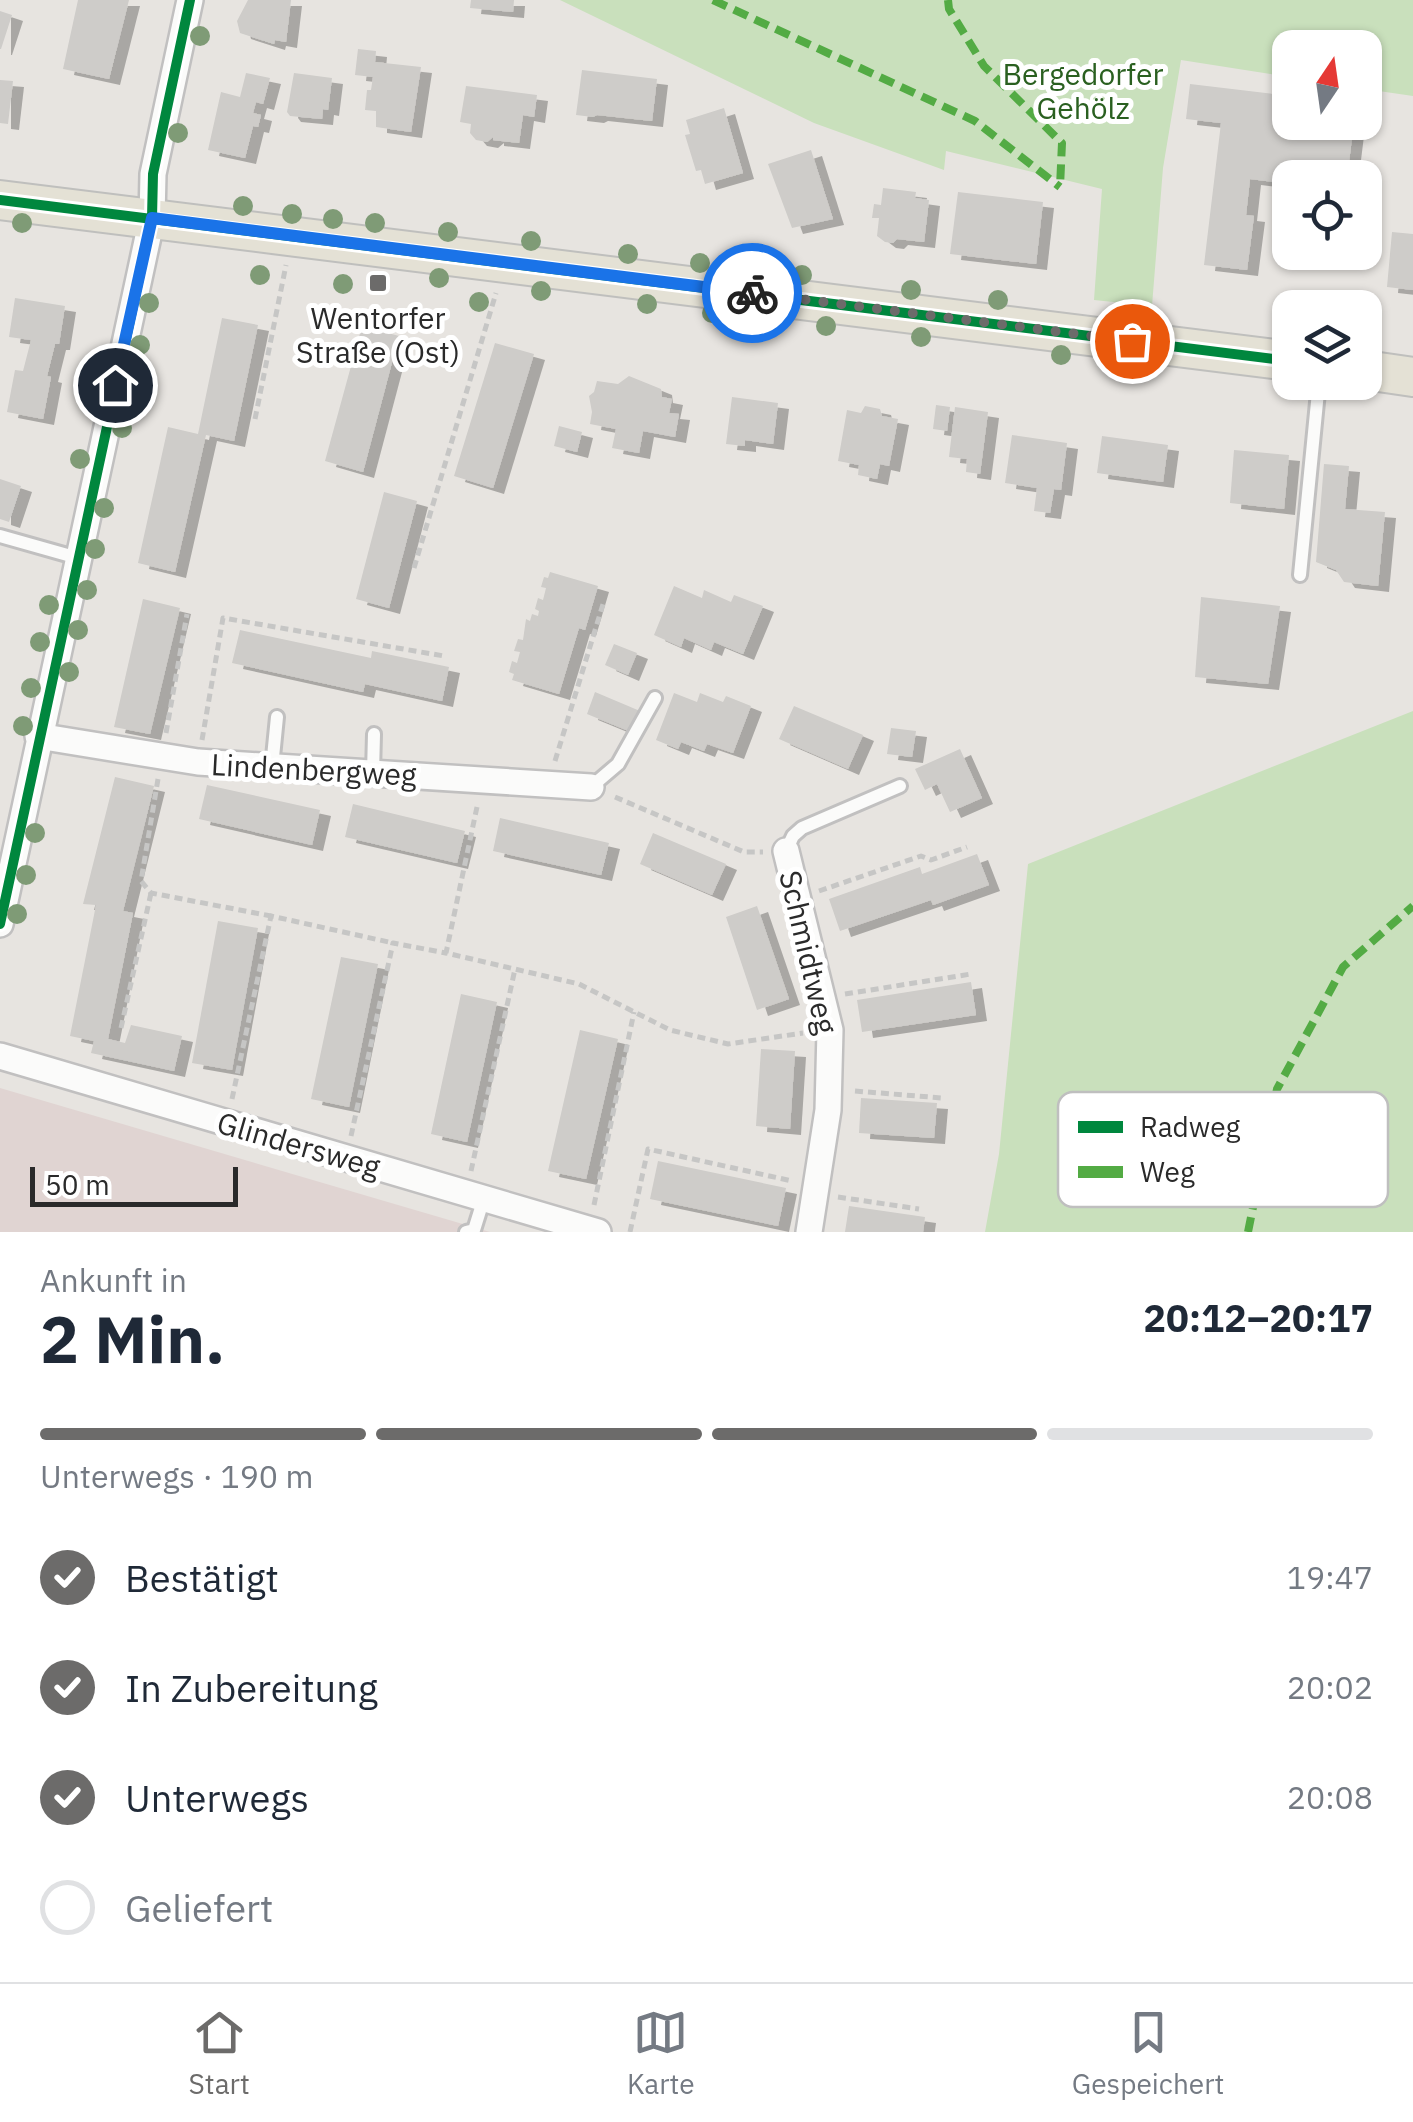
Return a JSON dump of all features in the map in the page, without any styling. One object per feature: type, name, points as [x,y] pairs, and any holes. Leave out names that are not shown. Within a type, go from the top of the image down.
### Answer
[{"type":"main road","points":[[0,200],[1272,359]]},
{"type":"main road","points":[[1382,372],[1413,376]]},
{"type":"street","points":[[0,924],[152,218],[153,174],[190,0]]},
{"type":"street","name":"Lindenbergweg","points":[[38,736],[198,762],[591,786]]},
{"type":"street","name":"Schmidtweg","points":[[786,852],[830,1030],[829,1088],[810,1232]]},
{"type":"street","name":"Glindersweg","points":[[0,1056],[593,1231]]},
{"type":"lane","points":[[1300,575],[1317,400]]},
{"type":"lane","points":[[0,536],[78,558]]},
{"type":"lane","points":[[591,786],[618,764],[655,698]]},
{"type":"lane","points":[[272,767],[278,717]]},
{"type":"lane","points":[[373,772],[374,734]]},
{"type":"lane","points":[[786,852],[788,843],[802,828],[900,786]]},
{"type":"lane","points":[[473,1231],[475,1196]]},
{"type":"path","points":[[255,419],[292,236]]},
{"type":"path","points":[[414,568],[506,262]]},
{"type":"path","points":[[548,784],[604,601]]},
{"type":"path","points":[[187,614],[141,881],[151,893],[579,984],[670,1030],[728,1044],[830,1030]]},
{"type":"path","points":[[198,762],[223,618],[444,656]]},
{"type":"path","points":[[446,953],[483,779]]},
{"type":"path","points":[[591,786],[744,852],[786,852]]},
{"type":"path","points":[[797,899],[921,856],[930,860],[966,847]]},
{"type":"path","points":[[120,1028],[151,893]]},
{"type":"path","points":[[228,1123],[271,916]]},
{"type":"path","points":[[346,1158],[393,943]]},
{"type":"path","points":[[475,1196],[515,969]]},
{"type":"path","points":[[822,997],[970,974]]},
{"type":"path","points":[[593,1231],[634,1012]]},
{"type":"path","points":[[829,1088],[942,1098]]},
{"type":"path","points":[[630,1232],[648,1149],[816,1190],[918,1209]]},
{"type":"shaded area","points":[[0,1088],[490,1232],[0,1232]]},
{"type":"green space","name":"Bergedorfer Gehölz","points":[[560,0],[1413,0],[1413,96],[1382,91],[1382,30],[1272,30],[1272,74],[1181,60],[1163,168],[1152,306],[1094,300],[1102,189],[946,151],[944,170],[814,123]]},
{"type":"green space","points":[[1413,711],[1413,1232],[985,1232],[999,1154],[1028,864]]},
{"type":"building","points":[[78,0],[129,0],[109,79],[63,69]]},
{"type":"building","points":[[248,0],[291,0],[286,42],[275,40],[274,44],[240,33],[237,21]]},
{"type":"building","points":[[471,0],[514,0],[513,12],[470,8]]},
{"type":"building","points":[[0,11],[12,15],[1,49],[0,49]]},
{"type":"building","points":[[358,49],[376,51],[375,62],[421,67],[411,132],[376,127],[376,111],[365,110],[373,77],[355,75]]},
{"type":"building","points":[[582,70],[657,79],[652,121],[576,115]]},
{"type":"building","points":[[246,73],[270,78],[263,104],[256,102],[253,113],[261,115],[258,127],[253,126],[245,158],[208,150],[221,92],[240,97]]},
{"type":"building","points":[[294,73],[332,78],[328,110],[323,109],[322,119],[290,116],[287,112]]},
{"type":"building","points":[[0,80],[13,81],[8,124],[0,123]]},
{"type":"building","points":[[1190,84],[1272,94],[1272,140],[1352,140],[1349,160],[1272,160],[1272,182],[1250,179],[1246,215],[1254,216],[1247,270],[1204,265],[1221,123],[1186,119]]},
{"type":"building","points":[[466,86],[537,95],[534,117],[523,115],[519,143],[493,137],[487,142],[476,140],[470,133],[471,124],[460,122]]},
{"type":"building","points":[[724,108],[743,173],[705,184],[701,170],[696,171],[685,135],[690,134],[686,120]]},
{"type":"building","points":[[811,150],[833,219],[792,228],[768,164]]},
{"type":"building","points":[[883,188],[916,192],[915,198],[929,200],[924,242],[885,242],[877,236],[879,218],[872,218],[874,204],[881,205]]},
{"type":"building","points":[[958,192],[1043,202],[1036,264],[950,254]]},
{"type":"building","points":[[1392,232],[1413,234],[1413,290],[1387,287]]},
{"type":"building","points":[[15,298],[65,306],[59,344],[55,344],[47,376],[51,377],[43,419],[7,412],[15,370],[23,371],[31,340],[9,337]]},
{"type":"building","points":[[222,318],[258,325],[234,441],[206,435],[175,572],[138,563],[168,427],[198,434]]},
{"type":"building","points":[[362,326],[399,336],[363,472],[325,461]]},
{"type":"building","points":[[495,343],[534,354],[493,488],[454,476]]},
{"type":"building","points":[[629,376],[661,389],[662,397],[672,399],[669,413],[679,414],[675,437],[643,431],[639,453],[612,448],[616,429],[590,424],[589,396],[597,381],[618,384]]},
{"type":"building","points":[[732,397],[778,403],[773,444],[745,440],[745,446],[726,444]]},
{"type":"building","points":[[936,405],[950,407],[947,431],[933,429]]},
{"type":"building","points":[[865,406],[880,409],[882,416],[898,419],[889,466],[880,464],[877,479],[858,475],[859,465],[838,461],[847,410],[861,413]]},
{"type":"building","points":[[955,407],[988,412],[980,474],[966,472],[967,459],[949,457]]},
{"type":"building","points":[[559,426],[582,432],[577,452],[554,446]]},
{"type":"building","points":[[1012,435],[1067,443],[1061,490],[1054,489],[1050,513],[1034,511],[1037,488],[1005,483]]},
{"type":"building","points":[[1102,436],[1168,445],[1163,482],[1097,473]]},
{"type":"building","points":[[1234,450],[1289,455],[1284,509],[1230,503]]},
{"type":"building","points":[[1324,464],[1349,466],[1345,509],[1385,512],[1378,586],[1344,582],[1336,570],[1316,562]]},
{"type":"building","points":[[0,479],[21,486],[9,522],[0,519]]},
{"type":"building","points":[[384,492],[417,501],[389,608],[356,599]]},
{"type":"building","points":[[550,572],[598,586],[585,630],[579,628],[559,694],[512,680],[514,674],[509,672],[512,661],[517,663],[520,652],[514,651],[518,639],[523,640],[526,619],[530,621],[532,614],[538,616],[538,598],[543,600],[546,588],[541,587]]},
{"type":"building","points":[[674,586],[702,598],[704,590],[731,602],[734,595],[763,606],[743,654],[714,642],[711,650],[684,638],[681,647],[654,635]]},
{"type":"building","points":[[1201,597],[1280,606],[1268,684],[1195,677]]},
{"type":"building","points":[[143,599],[180,608],[150,734],[114,727]]},
{"type":"building","points":[[240,630],[371,658],[372,651],[449,667],[442,701],[365,684],[363,692],[232,663]]},
{"type":"building","points":[[614,644],[637,653],[628,675],[605,665]]},
{"type":"building","points":[[595,692],[640,711],[631,732],[587,714]]},
{"type":"building","points":[[674,693],[697,702],[700,693],[723,702],[726,696],[751,706],[733,753],[707,744],[704,751],[681,742],[678,749],[656,740]]},
{"type":"building","points":[[794,706],[863,735],[848,769],[779,739]]},
{"type":"building","points":[[891,728],[916,731],[912,757],[887,754]]},
{"type":"building","points":[[960,749],[982,798],[950,812],[937,784],[925,790],[915,769]]},
{"type":"building","points":[[115,777],[154,786],[123,911],[133,913],[108,1039],[125,1043],[131,1025],[182,1036],[174,1071],[91,1053],[94,1041],[70,1036],[96,905],[83,904]]},
{"type":"building","points":[[207,785],[320,810],[312,845],[199,819]]},
{"type":"building","points":[[353,804],[465,831],[457,863],[345,837]]},
{"type":"building","points":[[500,818],[609,843],[601,875],[493,851]]},
{"type":"building","points":[[653,833],[726,864],[712,895],[640,864]]},
{"type":"building","points":[[977,854],[989,885],[840,931],[829,899],[920,867],[922,874]]},
{"type":"building","points":[[757,906],[789,999],[757,1010],[726,917]]},
{"type":"building","points":[[218,921],[258,928],[232,1070],[192,1063]]},
{"type":"building","points":[[341,957],[378,964],[349,1107],[311,1099]]},
{"type":"building","points":[[971,982],[976,1015],[862,1032],[857,1000]]},
{"type":"building","points":[[461,994],[497,1002],[467,1142],[431,1134]]},
{"type":"building","points":[[580,1030],[618,1039],[586,1179],[548,1171]]},
{"type":"building","points":[[761,1049],[795,1051],[790,1129],[756,1126]]},
{"type":"building","points":[[861,1098],[937,1103],[934,1138],[859,1133]]},
{"type":"building","points":[[658,1161],[786,1188],[778,1226],[650,1199]]},
{"type":"building","points":[[849,1206],[925,1217],[923,1232],[845,1232]]},
{"type":"marked path","points":[[713,0],[975,121],[1060,187]]},
{"type":"marked path","points":[[948,0],[949,9],[984,66],[1062,143],[1060,187]]},
{"type":"marked path","points":[[1276,1092],[1343,967],[1413,906]]},
{"type":"marked path","points":[[1248,1232],[1253,1207]]},
{"type":"cycle path","points":[[0,924],[152,218],[153,174],[190,0]]},
{"type":"cycle path","points":[[0,200],[1272,359]]},
{"type":"way so far","points":[[752,293],[1132,341]]},
{"type":"place","name":"Wentorfer Straße (Ost)","points":[[378,283]]},
{"type":"route","points":[[115,385],[152,218],[752,293]]}]
